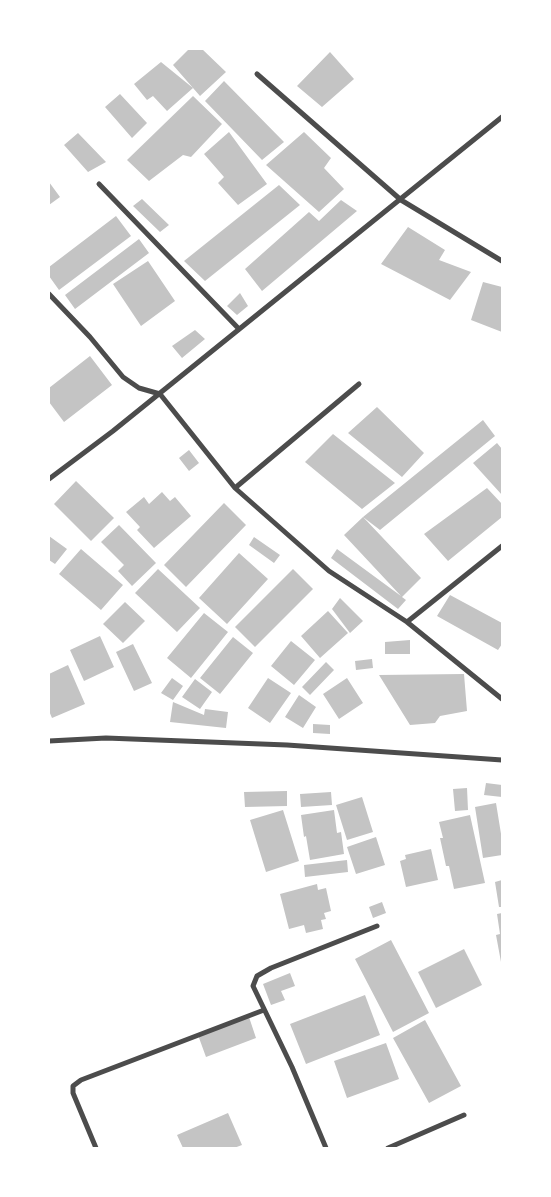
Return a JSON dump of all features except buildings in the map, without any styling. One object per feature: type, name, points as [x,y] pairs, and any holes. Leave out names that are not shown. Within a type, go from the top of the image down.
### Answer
[{"type":"street","points":[[256,74],[401,200],[502,261]]},
{"type":"street","points":[[49,479],[160,394],[502,118]]},
{"type":"street","points":[[99,184],[239,329]]},
{"type":"street","points":[[49,294],[123,377],[139,388],[160,394],[235,488],[329,571],[407,622],[502,699]]},
{"type":"street","points":[[235,488],[359,384]]},
{"type":"street","points":[[407,622],[502,546]]},
{"type":"street","points":[[49,741],[106,738],[287,745],[502,760]]},
{"type":"street","points":[[326,1148],[292,1067],[253,986],[257,976],[271,968],[377,926]]},
{"type":"street","points":[[96,1148],[73,1093],[73,1086],[81,1080],[264,1010]]},
{"type":"street","points":[[388,1148],[464,1115]]}]
